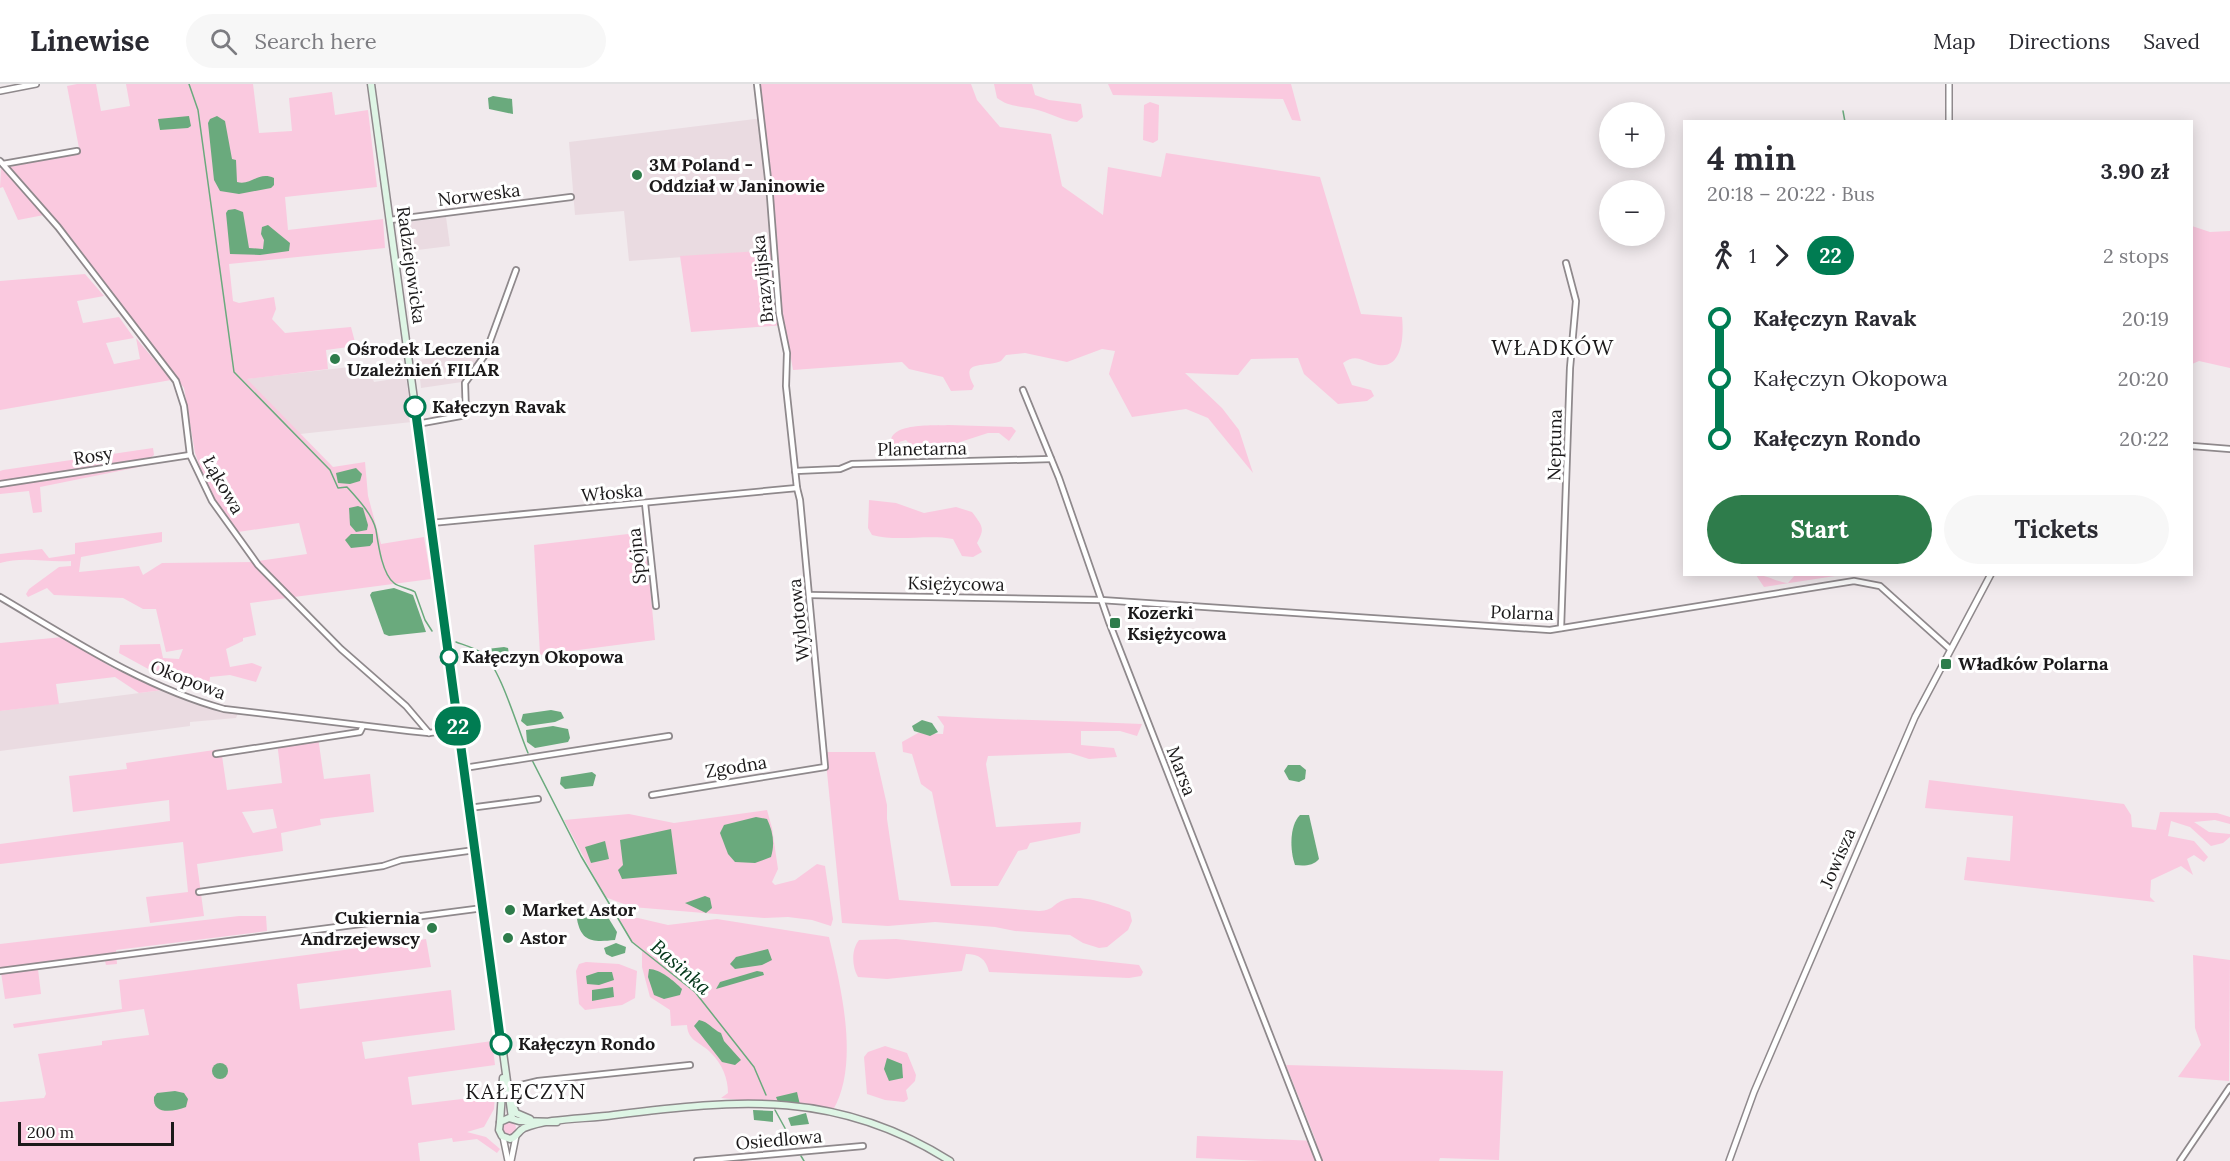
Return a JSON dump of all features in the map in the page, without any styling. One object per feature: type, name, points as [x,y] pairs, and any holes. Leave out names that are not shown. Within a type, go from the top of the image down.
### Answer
[{"type":"main road","name":"Radziejowicka","points":[[371,84],[503,1056],[514,1119]]},
{"type":"main road","name":"Radziejowicka","points":[[500,1122],[503,1056]]},
{"type":"main road","points":[[508,1088],[516,1113],[542,1121]]},
{"type":"main road","points":[[557,1122],[506,1118],[500,1122],[498,1130],[503,1137],[557,1122],[705,1104],[785,1104],[829,1112],[880,1127],[928,1148],[950,1161]]},
{"type":"main road","points":[[514,1119],[517,1134]]},
{"type":"street","points":[[0,91],[36,84]]},
{"type":"street","name":"Brazylijska","points":[[757,84],[770,196],[778,314],[787,353],[786,386],[795,471]]},
{"type":"street","points":[[1949,84],[1949,120]]},
{"type":"street","points":[[2,162],[77,151]]},
{"type":"street","name":"Łąkowa","points":[[2,162],[58,227],[176,381],[184,406],[190,455],[212,501],[258,565],[341,649],[406,706],[429,733]]},
{"type":"street","name":"Norweska","points":[[390,220],[571,197]]},
{"type":"street","name":"Neptuna","points":[[1561,628],[1570,368],[1576,302],[1566,263]]},
{"type":"street","points":[[417,424],[466,415],[465,382],[485,356],[516,270]]},
{"type":"street","name":"Marsa","points":[[1023,390],[1051,459],[1101,600],[1318,1161]]},
{"type":"street","points":[[2193,446],[2230,449]]},
{"type":"street","name":"Rosy","points":[[0,484],[190,455]]},
{"type":"street","name":"Planetarna","points":[[795,471],[840,469],[852,464],[1051,459]]},
{"type":"street","name":"Wylotowa","points":[[795,471],[810,595],[825,767]]},
{"type":"street","name":"Włoska","points":[[431,523],[796,488]]},
{"type":"street","name":"Spójna","points":[[645,503],[656,606]]},
{"type":"street","name":"Jowisza","points":[[1729,1161],[1754,1092],[1915,717],[1990,576]]},
{"type":"street","name":"Polarna","points":[[1101,600],[1293,615],[1540,630],[1854,581],[1880,586],[1950,649]]},
{"type":"street","name":"Księżycowa","points":[[810,595],[1101,600]]},
{"type":"street","name":"Okopowa","points":[[0,597],[108,660],[203,703],[224,709],[429,733],[458,729]]},
{"type":"street","points":[[216,754],[360,732],[363,726]]},
{"type":"street","points":[[464,768],[669,735]]},
{"type":"street","name":"Zgodna","points":[[652,795],[825,767]]},
{"type":"street","points":[[469,808],[538,799]]},
{"type":"street","points":[[199,892],[383,866],[401,860],[475,849]]},
{"type":"street","points":[[0,971],[483,908]]},
{"type":"street","points":[[508,1088],[538,1081],[690,1065]]},
{"type":"street","points":[[2180,1161],[2230,1087]]},
{"type":"street","points":[[509,1161],[517,1134]]},
{"type":"street","points":[[503,1137],[509,1161]]},
{"type":"street","name":"Osiedlowa","points":[[697,1161],[863,1146]]},
{"type":"shaded area","points":[[96,84],[101,111],[130,106],[126,84],[253,84],[259,133],[292,131],[289,98],[332,92],[335,115],[368,110],[377,187],[285,197],[288,230],[383,219],[385,248],[229,264],[233,301],[239,303],[274,297],[276,309],[272,319],[285,333],[351,327],[356,346],[326,350],[328,369],[247,379],[333,467],[365,462],[368,496],[381,544],[424,537],[431,579],[294,597],[258,561],[307,554],[299,523],[238,532],[216,501],[204,478],[195,453],[184,388],[61,227],[9,167],[80,153],[67,86]]},
{"type":"shaded area","points":[[759,84],[971,84],[977,100],[1000,127],[1051,134],[1062,186],[1103,215],[1108,167],[1161,177],[1166,153],[1320,177],[1361,314],[1402,317],[1403,333],[1400,351],[1391,363],[1384,365],[1355,358],[1343,363],[1352,385],[1371,390],[1374,396],[1367,401],[1338,404],[1304,374],[1298,358],[1251,359],[1238,375],[1185,373],[1222,408],[1239,430],[1253,473],[1208,418],[1186,409],[1132,417],[1109,374],[1115,351],[1102,349],[1067,362],[1025,353],[1006,355],[1001,361],[971,368],[969,372],[974,386],[972,390],[951,391],[943,377],[909,369],[902,362],[793,370],[785,325],[691,332],[680,256],[778,250]]},
{"type":"shaded area","points":[[994,84],[1032,84],[1035,95],[1049,100],[1081,104],[1083,117],[1077,122],[1071,121],[1040,110],[1006,103],[997,98]]},
{"type":"shaded area","points":[[1108,84],[1291,84],[1301,121],[1292,120],[1283,99],[1113,95]]},
{"type":"shaded area","points":[[493,96],[512,99],[513,114],[489,109],[488,98]]},
{"type":"shaded area","points":[[1150,102],[1159,105],[1158,140],[1153,143],[1143,140],[1144,105]]},
{"type":"shaded area","points":[[189,116],[191,126],[188,128],[160,130],[158,119]]},
{"type":"shaded area","points":[[217,116],[225,121],[232,159],[236,160],[237,182],[242,183],[268,176],[274,178],[274,185],[271,188],[239,194],[220,191],[214,180],[208,123],[210,119]]},
{"type":"shaded area","points":[[763,118],[778,250],[629,261],[624,211],[575,215],[569,142]]},
{"type":"shaded area","points":[[1,167],[44,215],[18,220],[3,187],[0,188]]},
{"type":"shaded area","points":[[235,209],[243,212],[249,248],[263,249],[262,227],[268,225],[290,243],[289,251],[260,255],[230,254],[226,213],[228,210]]},
{"type":"shaded area","points":[[446,217],[450,246],[401,252],[398,228],[401,223]]},
{"type":"shaded area","points":[[2193,226],[2210,232],[2230,231],[2230,368],[2199,361],[2193,364]]},
{"type":"shaded area","points":[[85,274],[104,296],[77,301],[83,323],[119,317],[134,338],[106,343],[114,364],[140,359],[136,338],[171,380],[0,410],[0,281]]},
{"type":"shaded area","points":[[484,352],[477,365],[462,382],[421,388],[418,360]]},
{"type":"shaded area","points":[[367,365],[374,382],[406,377],[412,422],[300,434],[246,379]]},
{"type":"shaded area","points":[[919,426],[1012,427],[1016,431],[1009,441],[999,433],[988,433],[954,444],[947,454],[940,458],[919,455],[906,440],[899,442],[902,456],[895,455],[891,444],[892,436],[899,431]]},
{"type":"shaded area","points":[[153,448],[154,455],[139,467],[40,487],[42,512],[33,513],[29,491],[0,494],[0,471],[3,470]]},
{"type":"shaded area","points":[[356,468],[362,474],[360,481],[350,484],[338,483],[336,473]]},
{"type":"shaded area","points":[[869,500],[896,503],[924,513],[956,507],[972,512],[982,527],[977,543],[982,552],[973,557],[962,556],[953,539],[892,538],[872,535],[868,528]]},
{"type":"shaded area","points":[[358,506],[363,508],[368,525],[367,530],[356,532],[350,525],[349,508]]},
{"type":"shaded area","points":[[162,532],[162,542],[81,557],[79,572],[139,566],[143,575],[162,563],[254,562],[287,598],[250,603],[256,635],[243,638],[243,641],[226,649],[230,667],[252,663],[262,667],[256,682],[230,675],[210,677],[208,692],[211,698],[197,689],[183,688],[119,653],[120,645],[160,644],[163,658],[179,659],[183,649],[166,652],[156,609],[143,609],[123,598],[54,595],[47,588],[28,597],[26,594],[29,589],[59,567],[71,566],[71,561],[18,560],[0,563],[0,554],[42,549],[49,558],[75,554],[75,543]]},
{"type":"shaded area","points":[[645,532],[655,640],[540,655],[534,545]]},
{"type":"shaded area","points":[[351,534],[373,534],[373,542],[370,546],[351,548],[345,540]]},
{"type":"shaded area","points":[[1757,576],[1788,583],[1794,576],[1835,576],[1764,587]]},
{"type":"shaded area","points":[[394,588],[413,595],[426,632],[389,636],[384,634],[370,595],[372,592]]},
{"type":"shaded area","points":[[63,637],[113,668],[163,690],[139,693],[115,677],[56,684],[59,704],[0,711],[0,643]]},
{"type":"shaded area","points":[[508,648],[509,654],[492,660],[487,655],[487,649]]},
{"type":"shaded area","points":[[163,690],[207,707],[238,713],[236,718],[190,722],[190,726],[0,751],[0,711]]},
{"type":"shaded area","points":[[551,710],[561,712],[564,718],[555,722],[527,726],[521,721],[523,714]]},
{"type":"shaded area","points":[[937,716],[1142,724],[1137,736],[1120,731],[1081,731],[1081,745],[1114,748],[1117,757],[1089,759],[1070,753],[988,756],[986,764],[996,827],[1081,822],[1080,833],[1030,843],[1027,849],[1018,851],[998,886],[951,886],[932,792],[921,784],[912,754],[903,752],[902,742],[918,733],[943,734],[944,726]]},
{"type":"shaded area","points":[[922,720],[932,723],[938,732],[930,736],[914,731],[912,726]]},
{"type":"shaded area","points":[[553,726],[568,729],[570,738],[568,742],[535,748],[527,742],[526,730]]},
{"type":"shaded area","points":[[318,737],[324,779],[370,774],[374,812],[320,819],[321,825],[281,833],[283,851],[197,864],[204,916],[150,923],[146,897],[188,892],[183,842],[0,864],[0,844],[170,821],[169,800],[73,812],[69,776],[127,769],[126,763],[221,749],[227,790],[282,783],[277,742]],"holes":[[[273,809],[277,828],[253,833],[242,812]]]},
{"type":"shaded area","points":[[825,752],[875,752],[887,805],[899,900],[1039,911],[1071,898],[1089,899],[1130,912],[1132,921],[1128,930],[1107,947],[1099,948],[1083,943],[1070,935],[1015,931],[995,927],[935,922],[888,926],[842,923]]},
{"type":"shaded area","points":[[1288,765],[1300,765],[1306,770],[1305,779],[1299,782],[1289,780],[1284,771]]},
{"type":"shaded area","points":[[592,772],[596,775],[593,786],[565,789],[560,784],[561,777]]},
{"type":"shaded area","points":[[1929,780],[2124,804],[2131,815],[2132,827],[2156,830],[2160,812],[2217,813],[2230,817],[2230,824],[2215,820],[2194,822],[2209,832],[2230,834],[2230,837],[2223,843],[2211,846],[2190,827],[2171,821],[2168,836],[2194,841],[2208,857],[2204,862],[2194,855],[2187,859],[2193,875],[2181,866],[2151,880],[2150,897],[2155,902],[1964,880],[1967,857],[2010,861],[2013,816],[1925,808]]},
{"type":"shaded area","points":[[767,810],[778,869],[772,882],[775,885],[795,880],[817,864],[825,866],[833,919],[831,926],[812,920],[788,917],[764,918],[632,907],[605,897],[564,820],[629,814],[674,823]]},
{"type":"shaded area","points":[[1300,815],[1309,815],[1319,859],[1308,865],[1295,865],[1292,853],[1292,832]]},
{"type":"shaded area","points":[[756,817],[767,819],[769,824],[773,842],[771,857],[755,863],[735,862],[728,854],[720,833],[724,825]]},
{"type":"shaded area","points":[[671,829],[677,874],[622,879],[618,870],[623,865],[620,840]]},
{"type":"shaded area","points":[[605,841],[609,859],[591,863],[585,847]]},
{"type":"shaded area","points":[[705,896],[710,898],[712,908],[706,913],[685,903]]},
{"type":"shaded area","points":[[600,910],[606,914],[617,932],[615,940],[595,941],[585,937],[579,927],[577,919]]},
{"type":"shaded area","points":[[239,916],[266,916],[267,931],[116,950],[117,964],[106,965],[105,961],[38,969],[41,994],[5,999],[0,966],[0,944]]},
{"type":"shaded area","points":[[618,918],[638,918],[668,925],[717,919],[829,937],[843,1002],[847,1048],[841,1091],[833,1110],[721,1098],[728,1093],[726,1077],[721,1067],[707,1049],[692,1038],[687,1025],[671,1026],[670,1010],[650,997],[642,967],[642,950],[632,942]]},
{"type":"shaded area","points":[[426,939],[431,967],[297,984],[300,1009],[451,990],[455,1030],[362,1042],[365,1059],[492,1041],[495,1065],[408,1077],[412,1105],[495,1095],[494,1109],[484,1127],[467,1132],[486,1137],[500,1149],[497,1153],[477,1139],[453,1142],[452,1138],[418,1143],[420,1161],[0,1161],[0,1102],[44,1098],[46,1094],[38,1054],[102,1045],[102,1041],[149,1035],[144,1009],[14,1028],[13,1024],[122,1009],[119,980]]},
{"type":"shaded area","points":[[896,939],[1139,965],[1143,972],[1141,976],[1129,978],[989,972],[981,958],[966,954],[962,971],[887,979],[858,977],[853,958],[859,940]]},
{"type":"shaded area","points":[[616,943],[626,947],[625,953],[612,957],[606,954],[604,948]]},
{"type":"shaded area","points":[[768,949],[772,960],[762,965],[735,969],[730,964],[736,957]]},
{"type":"shaded area","points":[[2193,955],[2230,960],[2229,1081],[2178,1077],[2201,1045],[2195,1028]]},
{"type":"shaded area","points":[[586,962],[619,964],[637,971],[635,998],[622,1005],[585,1010],[579,1004],[576,971],[579,964]]},
{"type":"shaded area","points":[[649,969],[662,973],[675,982],[682,989],[680,995],[664,999],[654,995],[648,977]]},
{"type":"shaded area","points":[[757,971],[763,972],[764,975],[716,989],[720,982]]},
{"type":"shaded area","points":[[598,972],[612,972],[614,980],[599,985],[587,984],[586,976]]},
{"type":"shaded area","points":[[613,987],[614,997],[592,1001],[592,990]]},
{"type":"shaded area","points":[[699,1020],[721,1033],[724,1041],[741,1060],[735,1065],[722,1062],[694,1026]]},
{"type":"shaded area","points":[[885,1046],[907,1053],[916,1075],[915,1081],[906,1090],[908,1099],[904,1102],[885,1100],[867,1094],[864,1057],[868,1052]]},
{"type":"shaded area","points":[[887,1058],[902,1064],[903,1078],[889,1081],[884,1069]]},
{"type":"shaded area","points":[[217,1063],[223,1063],[228,1071],[226,1077],[217,1079],[212,1074],[212,1068]]},
{"type":"shaded area","points":[[1286,1065],[1503,1071],[1499,1160],[1440,1158],[1439,1161],[1264,1161],[1196,1158],[1197,1136],[1316,1141]]},
{"type":"shaded area","points":[[175,1091],[184,1093],[188,1099],[186,1107],[164,1111],[156,1107],[154,1097],[157,1093]]},
{"type":"shaded area","points":[[797,1092],[800,1105],[778,1102],[776,1097]]},
{"type":"shaded area","points":[[753,1110],[773,1111],[773,1122],[754,1120]]},
{"type":"shaded area","points":[[806,1113],[809,1124],[791,1126],[788,1118]]},
{"type":"shaded area","points":[[509,1121],[514,1123],[516,1128],[514,1133],[509,1135],[504,1133],[502,1128],[504,1123]]},
{"type":"waterway","points":[[189,84],[198,110],[234,372],[330,470],[338,488],[347,487],[364,507],[372,518],[386,573],[396,584],[415,592],[425,620],[432,631]]},
{"type":"waterway","points":[[1843,111],[1845,120]]},
{"type":"waterway","points":[[456,642],[479,651],[489,660],[502,684],[528,753]]},
{"type":"waterway","name":"Basinka","points":[[532,760],[581,856],[632,942],[695,992],[754,1067],[766,1095]]},
{"type":"waterway","points":[[775,1110],[797,1150]]},
{"type":"waterway","name":"Basinka","points":[[801,1156],[804,1161]]},
{"type":"bus line","name":"22","points":[[415,407],[501,1044]]},
{"type":"place","name":"3M Poland - Oddział w Janinowie","points":[[637,175]]},
{"type":"place","name":"Ośrodek Leczenia Uzależnień FILAR","points":[[335,359]]},
{"type":"place","name":"Kałęczyn Ravak","points":[[415,407]]},
{"type":"place","name":"Kozerki Księżycowa","points":[[1115,623]]},
{"type":"place","name":"Kałęczyn Okopowa","points":[[449,657]]},
{"type":"place","name":"Władków Polarna","points":[[1946,664]]},
{"type":"place","name":"Market Astor","points":[[510,910]]},
{"type":"place","name":"Cukiernia Andrzejewscy","points":[[432,928]]},
{"type":"place","name":"Astor","points":[[508,938]]},
{"type":"place","name":"Kałęczyn Rondo","points":[[501,1044]]},
{"type":"district","name":"WŁADKÓW","points":[[1553,348]]},
{"type":"district","name":"KAŁĘCZYN","points":[[526,1092]]}]
